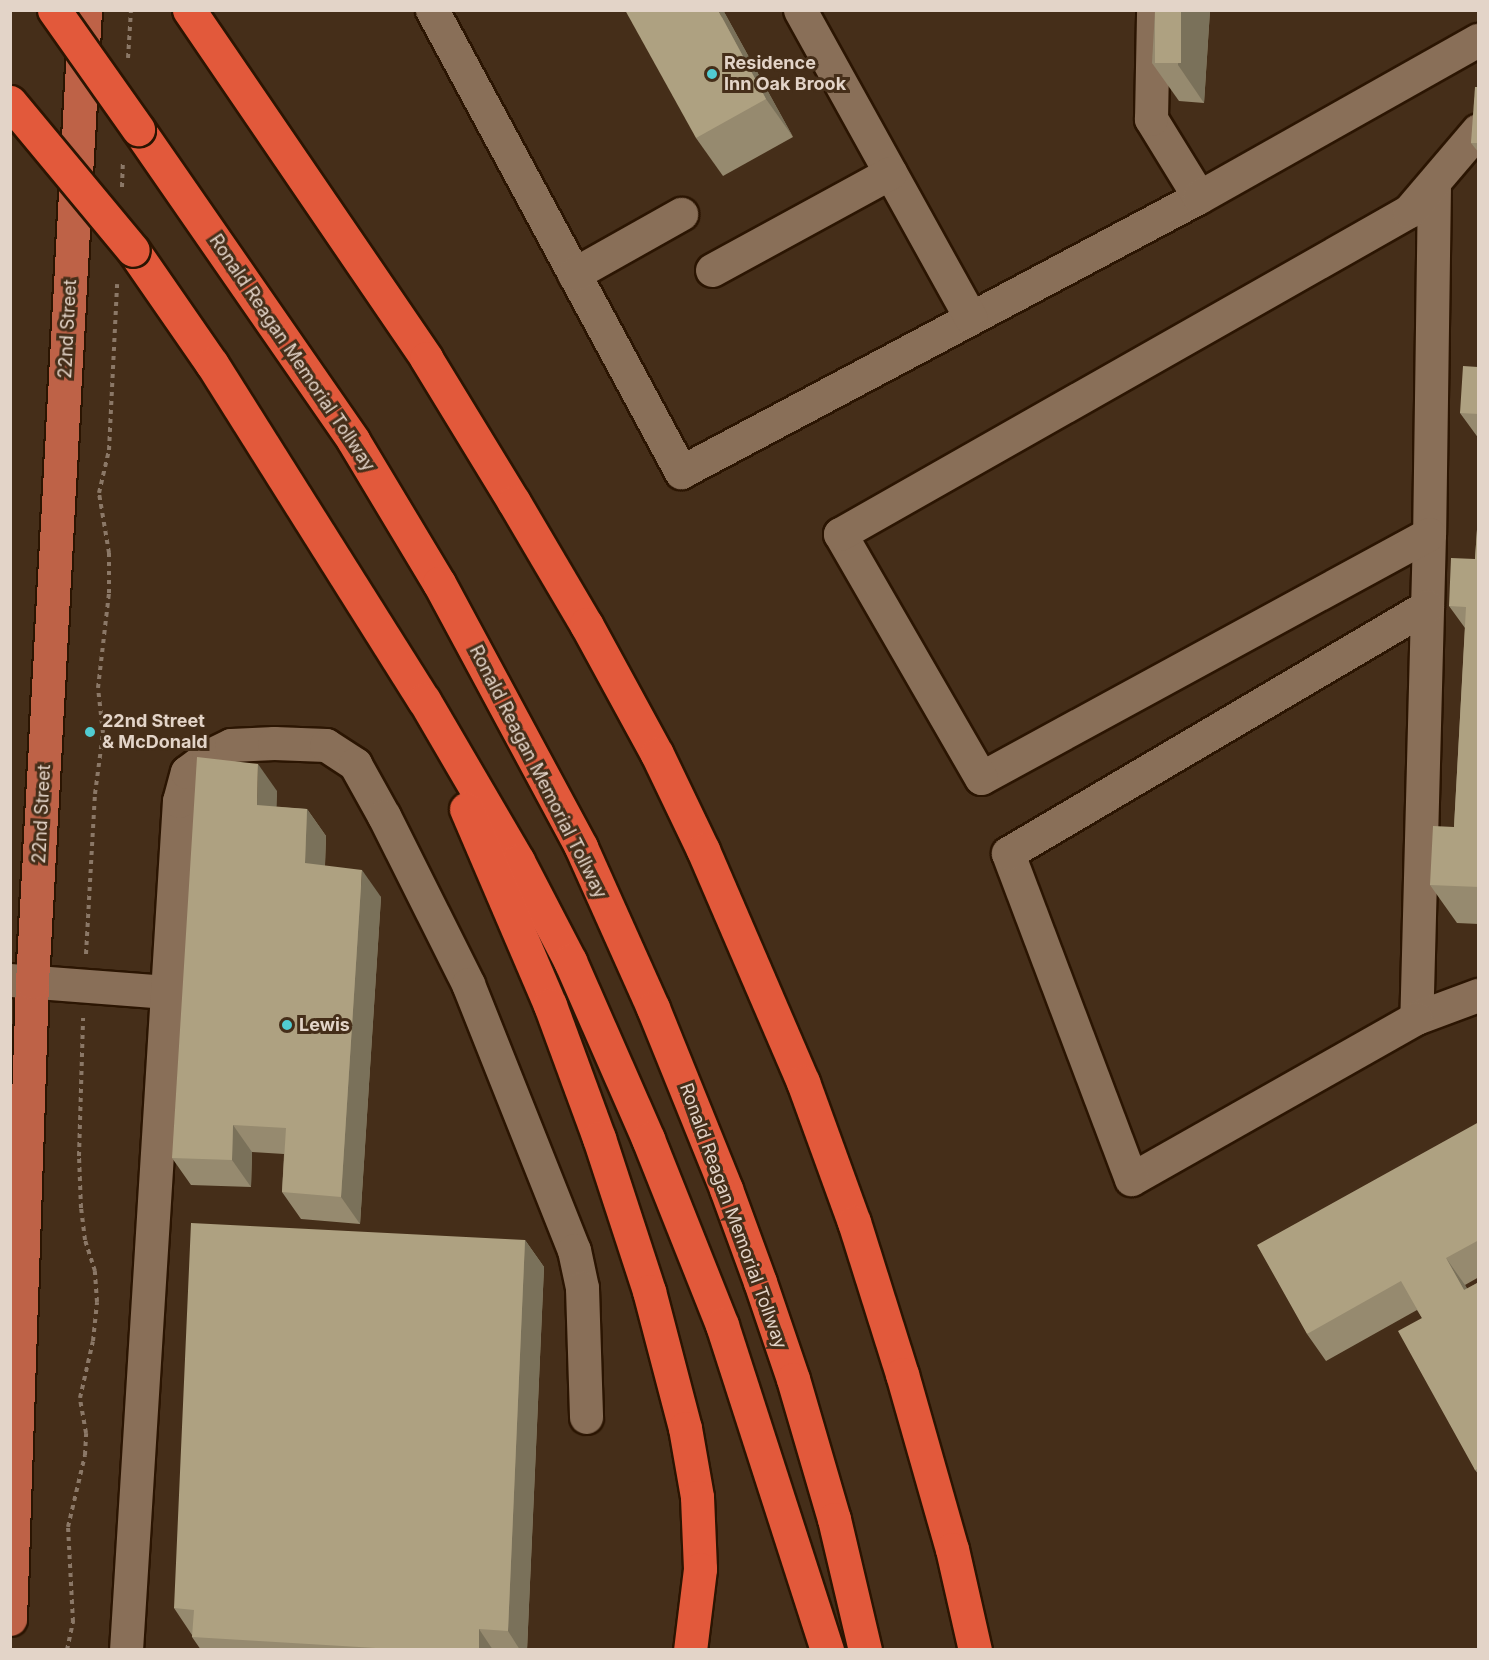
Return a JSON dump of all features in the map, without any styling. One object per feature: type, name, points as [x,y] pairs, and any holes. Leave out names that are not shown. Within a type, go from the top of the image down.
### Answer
[{"type":"highway","name":"Ronald Reagan Memorial Tollway","points":[[54,10],[131,140],[206,224],[353,440],[439,583],[581,847],[653,1008],[726,1189],[760,1282],[793,1379],[834,1519],[866,1650]]},
{"type":"highway","points":[[189,10],[426,358],[514,501],[635,714],[703,850],[803,1082],[854,1222],[921,1439],[952,1549],[975,1650]]},
{"type":"highway","points":[[10,102],[133,250],[212,364],[424,700],[518,861],[570,961],[648,1138],[722,1325],[827,1650]]},
{"type":"highway","points":[[328,550],[470,816],[550,1005],[599,1138],[649,1291],[685,1428],[697,1497],[700,1569],[690,1650]]},
{"type":"main road","name":"22nd Street","points":[[10,1619],[21,981],[85,10]]},
{"type":"lane","points":[[432,10],[681,472],[1199,197],[1479,40]]},
{"type":"lane","points":[[800,10],[971,318]]},
{"type":"lane","points":[[1154,10],[1151,119],[1199,197]]},
{"type":"lane","points":[[1429,534],[981,778],[840,534],[1409,210],[1434,184],[1471,135],[1479,130]]},
{"type":"lane","points":[[712,270],[891,173]]},
{"type":"lane","points":[[1416,1018],[1429,534],[1434,184]]},
{"type":"lane","points":[[574,274],[681,214]]},
{"type":"lane","points":[[1427,606],[1008,853],[1131,1179],[1416,1018],[1479,995]]},
{"type":"lane","points":[[126,1650],[179,801],[187,772],[208,756],[231,745],[274,743],[326,745],[355,764],[384,816],[468,984],[574,1250],[582,1288],[586,1417]]},
{"type":"lane","points":[[21,981],[167,992]]},
{"type":"path","points":[[128,69],[131,10]]},
{"type":"path","points":[[122,199],[131,140]]},
{"type":"path","points":[[87,938],[95,794],[103,733],[98,688],[109,592],[109,553],[99,493],[109,450],[117,282]]},
{"type":"path","points":[[67,1650],[73,1622],[68,1527],[86,1455],[86,1433],[80,1398],[93,1341],[97,1302],[95,1271],[85,1240],[81,1208],[79,1156],[82,1028]]},
{"type":"building","name":"Residence Inn Oak Brook","points":[[625,10],[718,10],[766,99],[696,138]]},
{"type":"building","points":[[1155,10],[1181,10],[1181,63],[1155,63]]},
{"type":"building","points":[[1475,87],[1479,87],[1479,143],[1471,143]]},
{"type":"building","points":[[1479,352],[1479,414],[1460,413],[1463,366],[1478,367]]},
{"type":"building","points":[[1479,500],[1479,887],[1430,885],[1433,826],[1454,827],[1466,607],[1449,606],[1451,558],[1475,559]]},
{"type":"building","name":"Lewis","points":[[197,757],[258,764],[257,805],[307,809],[305,863],[362,870],[341,1197],[282,1192],[286,1128],[233,1125],[232,1160],[172,1158]]},
{"type":"building","points":[[1479,1122],[1479,1240],[1446,1258],[1464,1290],[1479,1282],[1479,1468],[1475,1470],[1398,1331],[1422,1318],[1401,1281],[1307,1334],[1257,1245]]},
{"type":"building","points":[[191,1223],[525,1240],[508,1631],[479,1629],[479,1650],[409,1650],[192,1637],[194,1610],[174,1608]]},
{"type":"place","name":"Residence Inn Oak Brook","points":[[712,74]]},
{"type":"place","name":"22nd Street & McDonald","points":[[90,732]]},
{"type":"place","name":"Lewis","points":[[287,1025]]}]
